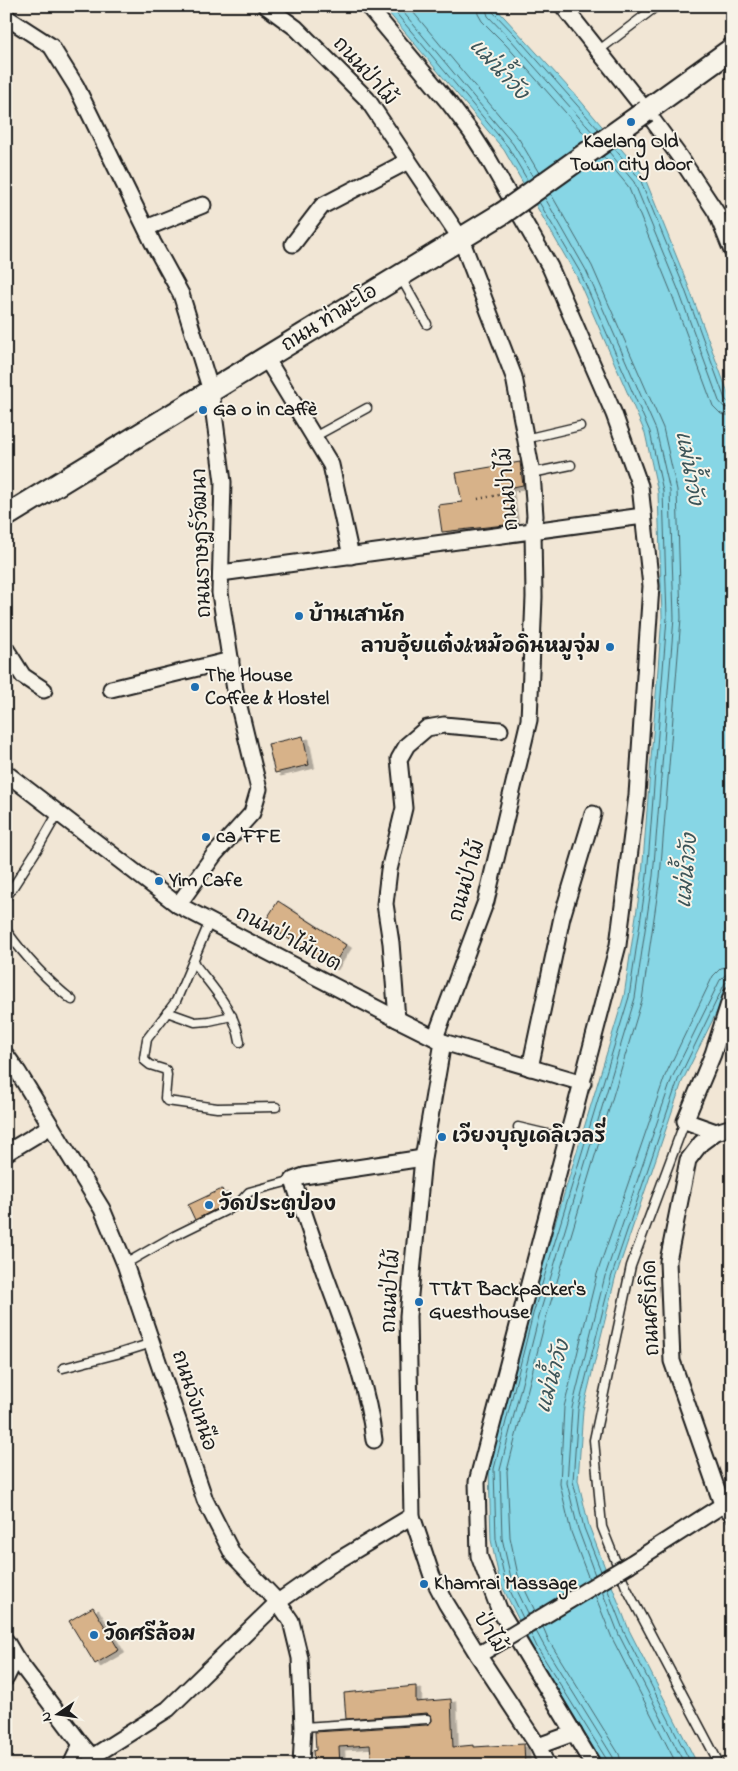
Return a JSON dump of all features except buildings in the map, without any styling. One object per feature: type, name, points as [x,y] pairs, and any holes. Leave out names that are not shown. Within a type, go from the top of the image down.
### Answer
[{"type":"street","name":"ถนนป่าไม้","points":[[266,6],[296,28],[367,99],[461,239],[514,377],[532,472],[535,516],[533,531],[534,597],[529,720],[486,901],[439,1040],[423,1158],[408,1316],[412,1516]]},
{"type":"street","points":[[368,6],[449,103],[489,160],[550,267],[614,414],[640,486],[651,586],[637,795],[618,945],[477,1482],[479,1556],[499,1610],[593,1765]]},
{"type":"street","points":[[563,6],[646,111],[716,212],[732,250]]},
{"type":"street","name":"ถนนราษฎร์วัฒนา","points":[[6,17],[52,46],[76,86],[146,228],[181,294],[211,391],[223,482],[220,593],[236,690],[259,789],[252,813],[214,855],[178,904]]},
{"type":"street","name":"ถนน ท่ามะโอ","points":[[6,516],[503,213],[732,49]]},
{"type":"street","points":[[293,244],[317,210],[322,206],[408,161]]},
{"type":"street","points":[[146,228],[203,205]]},
{"type":"street","points":[[266,358],[330,466],[351,556]]},
{"type":"street","points":[[222,573],[643,516]]},
{"type":"street","points":[[6,649],[23,676],[44,690]]},
{"type":"street","points":[[111,690],[231,660]]},
{"type":"street","points":[[397,1019],[391,943],[385,904],[389,870],[404,808],[399,759],[406,745],[427,728],[444,726],[500,730]]},
{"type":"street","name":"ถนนป่าไม้เขต","points":[[6,773],[178,904],[439,1040],[583,1083]]},
{"type":"street","points":[[530,1068],[562,917],[593,814]]},
{"type":"street","points":[[716,1132],[685,1121],[712,1054],[732,994]]},
{"type":"street","name":"ถนนวังเหนือ","points":[[6,1055],[12,1074],[51,1126],[102,1209],[125,1264],[205,1500],[233,1555],[278,1602],[291,1621],[300,1658],[303,1728],[301,1765]]},
{"type":"street","points":[[6,1152],[51,1126]]},
{"type":"street","name":"ถนนศรีเกิด","points":[[729,1506],[672,1361],[668,1261],[688,1160],[701,1143],[716,1132],[732,1127]]},
{"type":"street","points":[[374,1440],[371,1416],[356,1357],[293,1180],[304,1176],[423,1158]]},
{"type":"street","points":[[478,1655],[729,1506]]},
{"type":"street","points":[[6,1641],[16,1658],[95,1761],[168,1709],[278,1602],[332,1564],[412,1516]]},
{"type":"street","name":"ป่าไม้","points":[[412,1516],[432,1576],[478,1655],[538,1746],[547,1765]]},
{"type":"street","points":[[6,1678],[16,1658]]},
{"type":"street","points":[[538,1746],[574,1733]]},
{"type":"street","points":[[71,1765],[81,1744]]},
{"type":"lane","points":[[598,51],[657,6]]},
{"type":"lane","points":[[400,276],[427,324]]},
{"type":"lane","points":[[314,438],[367,408]]},
{"type":"lane","points":[[525,439],[580,426]]},
{"type":"lane","points":[[532,472],[571,465]]},
{"type":"lane","points":[[6,898],[58,813]]},
{"type":"lane","points":[[210,921],[176,1001],[148,1036],[144,1058],[146,1063],[166,1070],[165,1098],[167,1101],[217,1108],[276,1107]]},
{"type":"lane","points":[[6,930],[30,962],[47,980],[72,1000]]},
{"type":"lane","points":[[193,962],[225,1004],[238,1029],[240,1042]]},
{"type":"lane","points":[[167,1012],[195,1022],[232,1016]]},
{"type":"lane","points":[[685,1121],[631,1266],[594,1440],[602,1526],[626,1587],[720,1765]]},
{"type":"lane","points":[[518,1127],[556,1136],[566,1148]]},
{"type":"lane","points":[[125,1264],[174,1236],[237,1205],[248,1192],[293,1180]]},
{"type":"lane","points":[[63,1368],[152,1343]]},
{"type":"lane","points":[[303,1728],[427,1719]]},
{"type":"path","points":[[478,498],[533,488]]},
{"type":"water","name":"แม่น้ำวัง","points":[[383,6],[494,6],[579,99],[644,176],[688,285],[731,401],[732,981],[682,1082],[615,1279],[583,1410],[578,1480],[589,1526],[629,1630],[698,1765],[604,1765],[533,1649],[500,1582],[491,1540],[489,1469],[528,1313],[624,996],[642,875],[662,617],[658,492],[645,433],[576,275],[504,150]]},
{"type":"place","name":"Kaelang Old Town city door","points":[[631,122]]},
{"type":"place","name":"Ga o in caffè","points":[[203,410]]},
{"type":"place","name":"บ้านเสานัก","points":[[299,616]]},
{"type":"place","name":"ลาบอุ้ยแต๋ง&หม้อดินหมูจุ่ม","points":[[610,647]]},
{"type":"place","name":"The House Coffee & Hostel","points":[[195,687]]},
{"type":"place","name":"ca 'FFE","points":[[206,837]]},
{"type":"place","name":"Yim Cafe","points":[[159,881]]},
{"type":"place","name":"เวียงบุญเดลิเวลรี่","points":[[442,1137]]},
{"type":"place","name":"วัดประตูป่อง","points":[[209,1205]]},
{"type":"place","name":"TT&T Backpacker's Guesthouse","points":[[419,1302]]},
{"type":"place","name":"Khamrai Massage","points":[[424,1584]]},
{"type":"place","name":"วัดศรีล้อม","points":[[94,1635]]}]
